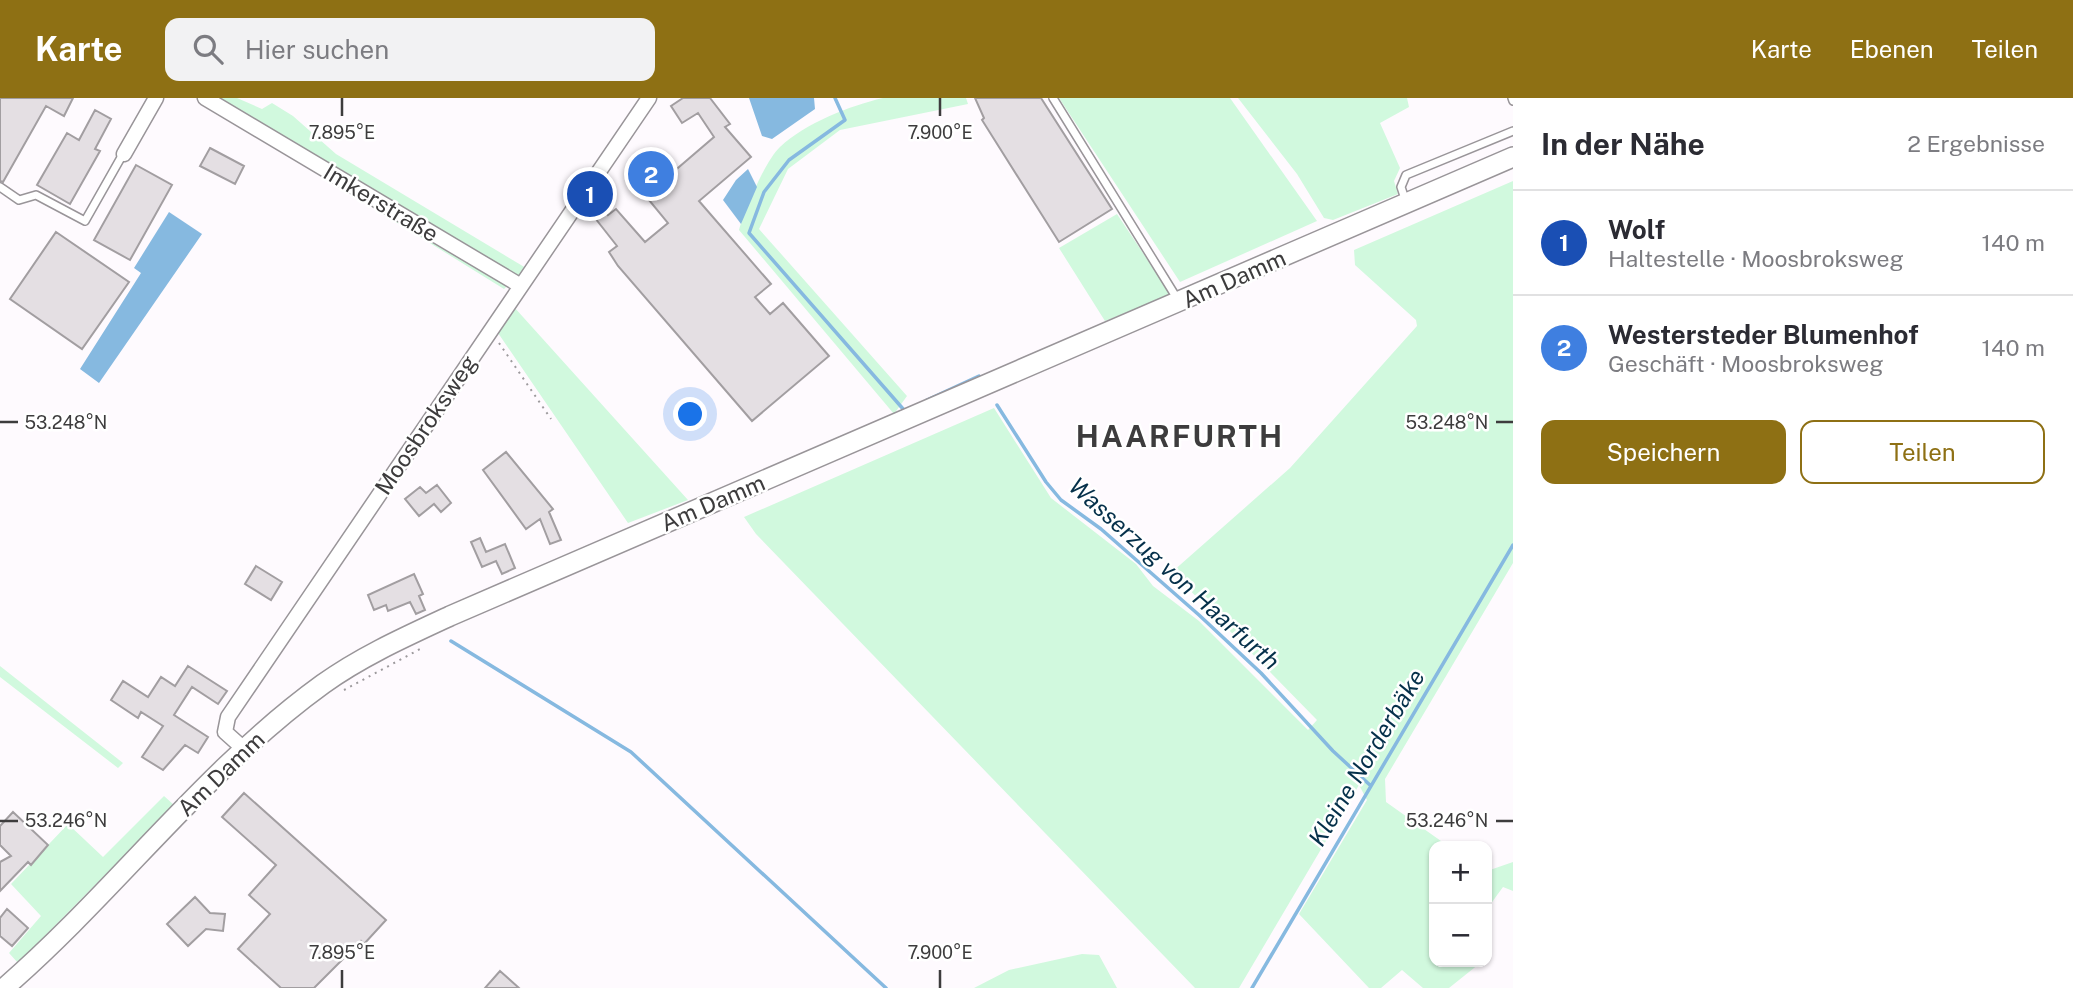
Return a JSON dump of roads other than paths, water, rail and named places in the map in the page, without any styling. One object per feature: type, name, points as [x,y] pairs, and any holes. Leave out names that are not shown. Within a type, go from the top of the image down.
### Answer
[{"type":"main road","name":"Am Damm","points":[[4,988],[45,952],[244,749],[326,682],[386,647],[450,616],[1513,157]]},
{"type":"street","points":[[124,154],[156,98]]},
{"type":"street","name":"Imkerstraße","points":[[205,98],[521,286]]},
{"type":"street","name":"Moosbroksweg","points":[[244,749],[225,732],[228,717],[649,98]]},
{"type":"lane","points":[[1053,98],[1180,303]]},
{"type":"lane","points":[[1406,202],[1401,187],[1406,175],[1513,131]]},
{"type":"lane","points":[[0,187],[19,200],[36,195],[85,221],[124,154]]},
{"type":"water","points":[[749,98],[814,98],[815,109],[772,139],[762,136]]},
{"type":"water","points":[[748,169],[757,187],[741,224],[723,200],[736,180]]},
{"type":"water","points":[[169,212],[202,234],[99,383],[80,369],[141,273],[134,268]]},
{"type":"waterway","name":"Wasserzug von Haarfurth","points":[[835,98],[845,120],[789,160],[764,192],[749,233],[904,410]]},
{"type":"waterway","name":"Wasserzug von Haarfurth","points":[[927,400],[979,376]]},
{"type":"waterway","name":"Wasserzug von Haarfurth","points":[[997,405],[1046,482],[1061,500],[1101,529],[1199,615],[1261,673],[1333,751],[1371,786]]},
{"type":"waterway","name":"Kleine Norderbäke","points":[[1252,988],[1513,545]]},
{"type":"waterway","points":[[451,641],[631,752],[886,988]]},
{"type":"place","name":"Westersteder Blumenhof","points":[[651,174]]},
{"type":"place","name":"Wolf","points":[[590,194]]},
{"type":"district","name":"HAARFURTH","points":[[1180,437]]}]
